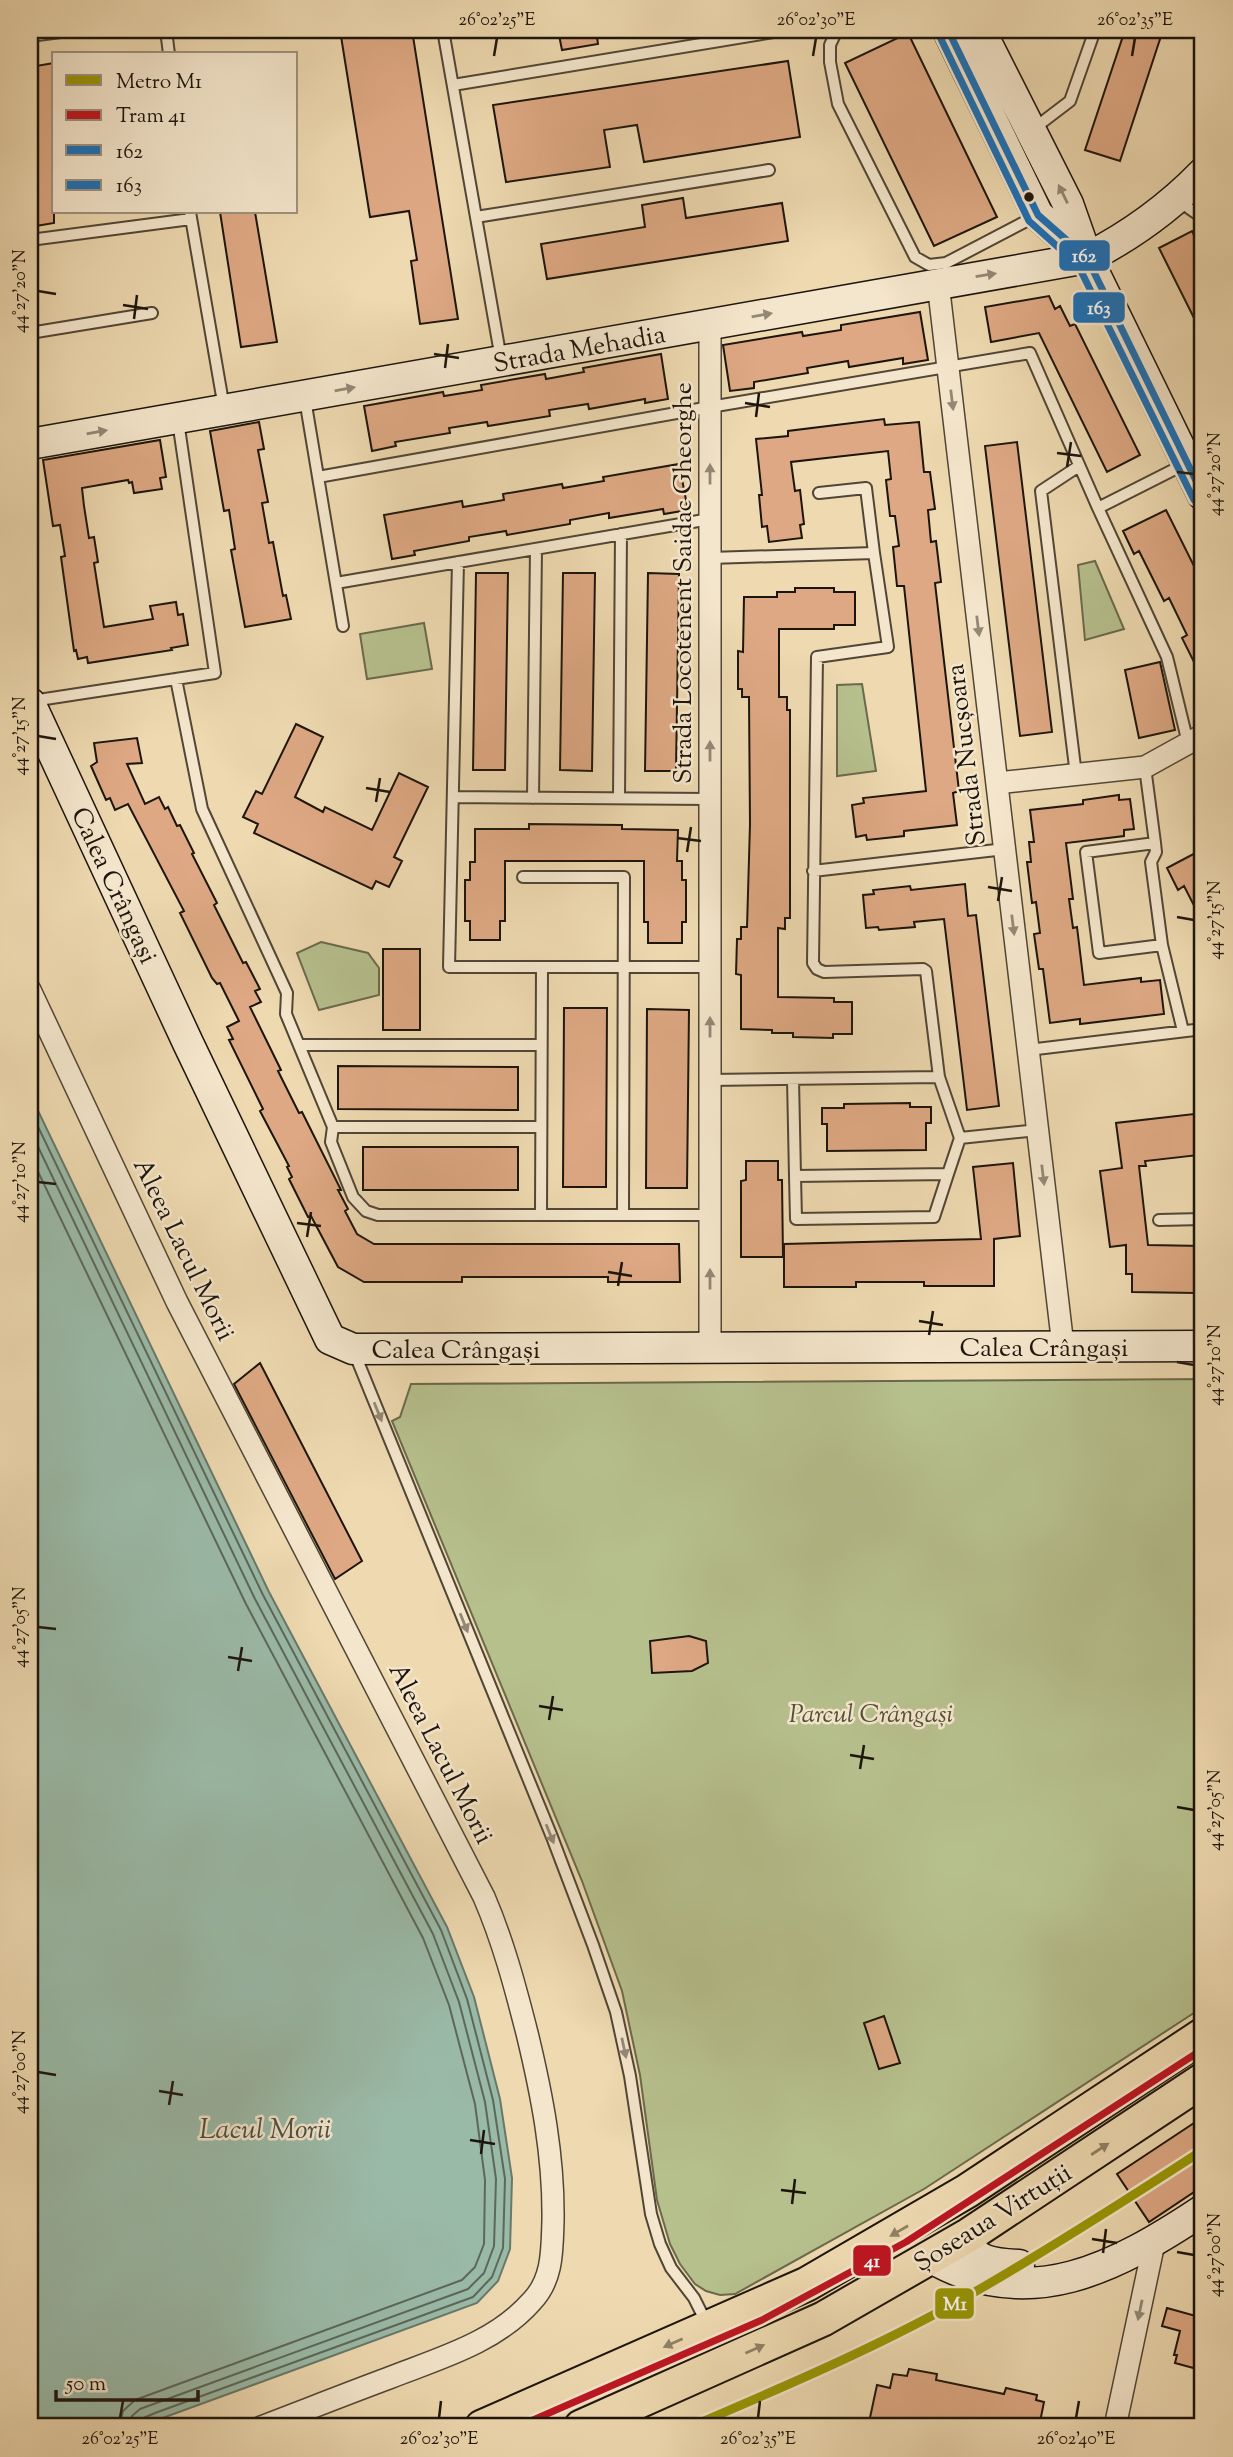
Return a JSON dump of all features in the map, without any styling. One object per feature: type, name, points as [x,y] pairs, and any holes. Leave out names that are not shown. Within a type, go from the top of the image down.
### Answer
[{"type":"main road","name":"Șoseaua Virtuții","points":[[482,2427],[807,2284],[978,2184],[1203,2035]]},
{"type":"main road","name":"Șoseaua Virtuții","points":[[582,2427],[823,2319],[969,2235],[1203,2080]]},
{"type":"street","points":[[948,30],[1038,215],[1087,258]]},
{"type":"street","points":[[980,30],[1068,204],[1087,258],[1203,495]]},
{"type":"street","name":"Strada Mehadia","points":[[30,444],[1087,258],[1133,234],[1177,200],[1203,173]]},
{"type":"street","name":"Strada Nucșoara","points":[[938,283],[1063,1346]]},
{"type":"street","name":"Strada Locotenent Saidac Gheorghe","points":[[710,325],[710,1348]]},
{"type":"street","name":"Calea Crângași","points":[[30,702],[188,1043],[330,1339],[353,1349],[1203,1346]]},
{"type":"street","points":[[997,783],[1145,767],[1196,739]]},
{"type":"street","name":"Aleea Lacul Morii","points":[[30,990],[177,1302],[484,1897],[510,1966],[543,2097],[554,2182],[552,2246],[548,2274],[543,2288],[533,2301],[514,2319],[477,2344],[261,2427]]},
{"type":"street","points":[[930,2257],[950,2269],[994,2283],[1028,2284],[1062,2280],[1118,2260],[1154,2243],[1203,2210]]},
{"type":"street","points":[[969,2235],[970,2250],[975,2255],[1010,2264],[1051,2263],[1154,2243]]},
{"type":"street","points":[[1115,2427],[1154,2243]]},
{"type":"lane","points":[[30,36],[76,30]]},
{"type":"lane","points":[[166,30],[169,52]]},
{"type":"lane","points":[[443,30],[502,361]]},
{"type":"lane","points":[[453,85],[786,30]]},
{"type":"lane","points":[[837,30],[830,45],[830,62],[838,104],[915,257],[929,265],[946,263],[1038,215]]},
{"type":"lane","points":[[1032,130],[1070,101],[1096,30]]},
{"type":"lane","points":[[476,217],[769,170]]},
{"type":"lane","points":[[1177,200],[1203,218]]},
{"type":"lane","points":[[30,240],[191,216],[224,410]]},
{"type":"lane","points":[[30,333],[152,313]]},
{"type":"lane","points":[[318,477],[1030,353],[1167,657],[1196,739]]},
{"type":"lane","points":[[304,396],[343,626]]},
{"type":"lane","points":[[30,702],[215,673],[177,418]]},
{"type":"lane","points":[[1098,508],[1187,463]]},
{"type":"lane","points":[[1076,775],[1041,491],[1079,466]]},
{"type":"lane","points":[[793,1079],[796,1219],[934,1217],[960,1138],[939,1077],[927,973],[925,969],[824,972],[814,966],[817,657],[888,647],[866,488],[819,493]]},
{"type":"lane","points":[[336,583],[710,519]]},
{"type":"lane","points":[[619,798],[621,534]]},
{"type":"lane","points":[[533,798],[536,549]]},
{"type":"lane","points":[[710,558],[874,553]]},
{"type":"lane","points":[[458,562],[449,967],[710,967]]},
{"type":"lane","points":[[176,679],[202,809],[287,993],[286,1014],[333,1127],[331,1142],[353,1197],[361,1208],[371,1214],[710,1215]]},
{"type":"lane","points":[[1145,767],[1156,852],[1151,862],[1162,945],[1184,1031]]},
{"type":"lane","name":"Strada Locotenent Saidac Gheorghe","points":[[453,797],[710,799]]},
{"type":"lane","points":[[1155,843],[1086,852],[1099,953],[1162,945]]},
{"type":"lane","points":[[813,871],[1004,849]]},
{"type":"lane","points":[[523,877],[624,877],[623,1215]]},
{"type":"lane","points":[[541,1215],[542,967]]},
{"type":"lane","points":[[1028,1050],[1203,1029]]},
{"type":"lane","points":[[299,1045],[541,1045]]},
{"type":"lane","points":[[710,1080],[939,1077]]},
{"type":"lane","points":[[333,1127],[541,1127]]},
{"type":"lane","points":[[960,1138],[1038,1129]]},
{"type":"lane","points":[[795,1176],[948,1174]]},
{"type":"lane","points":[[1159,1220],[1203,1219]]},
{"type":"lane","points":[[353,1349],[547,1824],[593,1945],[616,2012],[630,2076],[651,2214],[660,2244],[671,2268],[694,2298],[709,2327]]},
{"type":"green space","points":[[1095,561],[1124,629],[1085,640],[1078,565]]},
{"type":"green space","points":[[424,623],[432,669],[367,679],[360,634]]},
{"type":"green space","points":[[862,684],[876,771],[837,776],[837,685]]},
{"type":"green space","points":[[321,942],[368,953],[379,968],[379,995],[319,1010],[297,953]]},
{"type":"green space","name":"Parcul Crângași","points":[[1203,1379],[1203,2007],[924,2189],[735,2294],[720,2295],[706,2291],[695,2284],[680,2264],[670,2244],[657,2200],[640,2075],[622,1991],[582,1881],[392,1421],[400,1417],[411,1384]]},
{"type":"water","name":"Lacul Morii","points":[[30,1094],[269,1592],[447,1927],[474,1997],[500,2099],[512,2178],[510,2249],[498,2281],[477,2303],[138,2427],[30,2427]]},
{"type":"building","points":[[340,30],[412,30],[458,319],[420,324],[411,261],[417,260],[409,211],[370,217]]},
{"type":"building","points":[[558,30],[596,30],[598,44],[562,50]]},
{"type":"building","points":[[1125,30],[1163,30],[1120,161],[1085,150]]},
{"type":"building","points":[[908,33],[997,217],[934,246],[845,63]]},
{"type":"building","points":[[788,61],[800,137],[644,162],[637,125],[604,130],[610,167],[506,182],[493,105]]},
{"type":"building","points":[[52,63],[54,223],[30,227],[30,67]]},
{"type":"building","points":[[683,198],[686,218],[782,203],[788,241],[547,279],[541,244],[645,227],[642,205]]},
{"type":"building","points":[[220,214],[255,214],[277,342],[241,347]]},
{"type":"building","points":[[1192,231],[1203,254],[1203,336],[1159,248]]},
{"type":"building","points":[[1049,296],[1055,309],[1060,306],[1070,326],[1075,324],[1140,455],[1107,472],[1039,333],[991,342],[985,307]]},
{"type":"building","points":[[920,312],[928,360],[903,364],[903,358],[849,367],[848,361],[807,368],[808,373],[754,382],[754,388],[730,391],[723,345],[802,332],[803,336],[841,330],[841,325]]},
{"type":"building","points":[[661,354],[668,399],[645,403],[645,399],[589,409],[588,404],[549,410],[550,416],[488,426],[487,422],[449,428],[450,433],[395,442],[396,446],[372,451],[364,406],[443,392],[444,396],[482,390],[481,385],[545,374],[546,379],[584,372],[583,368]]},
{"type":"building","points":[[884,419],[885,425],[919,422],[924,472],[930,472],[935,509],[928,510],[931,542],[936,541],[941,582],[935,583],[959,791],[953,793],[957,825],[904,831],[904,836],[867,840],[866,835],[856,837],[852,805],[864,803],[863,798],[926,791],[904,586],[897,586],[893,547],[899,546],[895,516],[890,516],[886,480],[891,479],[888,451],[791,462],[795,491],[800,490],[804,524],[800,525],[802,538],[769,542],[767,526],[762,527],[759,495],[762,495],[756,439],[788,436],[788,431]]},
{"type":"building","points":[[259,422],[264,449],[258,450],[268,502],[262,503],[269,543],[273,542],[283,596],[286,595],[291,619],[245,627],[231,550],[235,549],[229,510],[224,511],[210,431]]},
{"type":"building","points":[[160,440],[166,477],[160,478],[162,489],[134,493],[132,482],[129,483],[128,480],[82,488],[84,506],[89,538],[94,537],[98,562],[94,563],[104,627],[153,619],[150,606],[176,602],[178,615],[183,614],[188,645],[88,663],[87,657],[78,659],[76,650],[74,651],[61,557],[65,556],[60,525],[53,526],[43,460]]},
{"type":"building","points":[[1017,442],[1052,732],[1020,736],[985,446]]},
{"type":"building","points":[[679,464],[688,510],[664,514],[663,509],[609,518],[609,513],[570,520],[570,524],[507,535],[506,531],[469,537],[469,541],[414,551],[415,555],[392,559],[384,515],[462,501],[463,507],[504,500],[503,494],[562,484],[563,488],[604,481],[603,477]]},
{"type":"building","points":[[1166,510],[1203,584],[1203,680],[1182,638],[1187,635],[1169,598],[1164,601],[1139,551],[1134,554],[1123,531]]},
{"type":"building","points":[[476,573],[508,573],[505,770],[473,770]]},
{"type":"building","points":[[563,573],[595,573],[592,771],[560,770]]},
{"type":"building","points":[[648,573],[679,574],[676,771],[645,771]]},
{"type":"building","points":[[795,588],[834,588],[834,592],[855,592],[855,625],[834,625],[834,629],[779,629],[779,697],[787,697],[787,710],[790,710],[790,918],[785,918],[785,929],[778,928],[778,997],[834,998],[834,1002],[852,1002],[852,1034],[833,1034],[833,1038],[793,1037],[793,1033],[741,1029],[741,975],[736,974],[737,939],[741,939],[741,927],[747,927],[750,824],[749,697],[742,697],[742,689],[738,689],[738,651],[743,652],[744,597],[777,597],[777,592],[795,592]]},
{"type":"building","points":[[1160,662],[1175,730],[1139,738],[1125,670]]},
{"type":"building","points":[[296,724],[323,737],[295,797],[323,812],[325,807],[372,830],[399,773],[428,787],[394,857],[402,861],[389,887],[376,881],[372,889],[254,833],[258,824],[243,817],[256,791],[262,794]]},
{"type":"building","points":[[137,738],[142,763],[127,764],[145,804],[159,797],[165,809],[168,807],[177,826],[180,825],[194,853],[192,854],[217,903],[214,905],[243,963],[246,962],[260,989],[255,991],[261,1002],[250,1007],[281,1070],[278,1071],[341,1190],[338,1190],[348,1209],[345,1211],[357,1234],[374,1244],[679,1244],[680,1282],[608,1282],[608,1277],[462,1277],[462,1282],[364,1282],[338,1267],[289,1179],[292,1177],[287,1167],[289,1166],[260,1111],[263,1109],[229,1040],[233,1039],[227,1027],[239,1021],[220,983],[217,984],[212,978],[180,913],[184,911],[128,804],[115,810],[110,798],[106,800],[91,766],[97,762],[94,743]]},
{"type":"building","points":[[1119,795],[1119,800],[1130,799],[1134,829],[1124,830],[1124,836],[1066,843],[1073,899],[1069,899],[1073,928],[1077,927],[1084,985],[1141,978],[1141,982],[1160,980],[1164,1014],[1080,1024],[1080,1019],[1050,1023],[1043,969],[1039,969],[1034,934],[1040,933],[1036,902],[1032,903],[1027,862],[1031,862],[1029,842],[1034,842],[1030,810],[1083,804],[1083,800]]},
{"type":"building","points":[[529,824],[622,825],[622,829],[678,830],[677,861],[682,861],[682,880],[686,880],[686,922],[682,922],[682,943],[648,943],[648,922],[644,922],[644,861],[505,861],[505,921],[500,921],[500,940],[470,940],[470,921],[465,921],[465,880],[470,880],[470,862],[475,862],[475,829],[529,829]]},
{"type":"building","points":[[1203,849],[1203,923],[1184,886],[1178,890],[1167,868]]},
{"type":"building","points":[[965,884],[968,916],[976,915],[999,1106],[967,1110],[944,919],[914,922],[915,927],[879,930],[878,927],[866,928],[863,895],[874,894],[873,890],[910,886],[911,890]]},
{"type":"building","points":[[383,949],[420,949],[420,1030],[383,1030]]},
{"type":"building","points":[[564,1008],[607,1008],[606,1187],[563,1187]]},
{"type":"building","points":[[647,1009],[689,1010],[687,1188],[646,1188]]},
{"type":"building","points":[[338,1066],[518,1067],[518,1110],[338,1109]]},
{"type":"building","points":[[910,1103],[910,1107],[931,1107],[931,1123],[926,1123],[926,1150],[827,1151],[827,1124],[822,1124],[822,1108],[844,1108],[844,1104]]},
{"type":"building","points":[[1194,1114],[1195,1118],[1203,1117],[1203,1150],[1198,1151],[1199,1155],[1145,1161],[1146,1166],[1139,1166],[1148,1245],[1203,1246],[1203,1289],[1195,1289],[1195,1293],[1132,1292],[1132,1274],[1126,1274],[1126,1245],[1110,1247],[1100,1171],[1122,1168],[1116,1123]]},
{"type":"building","points":[[363,1147],[518,1147],[518,1190],[363,1190]]},
{"type":"building","points":[[746,1161],[778,1161],[778,1180],[782,1180],[783,1257],[741,1257],[741,1181],[746,1180]]},
{"type":"building","points":[[1013,1163],[1020,1236],[994,1239],[994,1286],[856,1282],[856,1287],[784,1287],[784,1244],[981,1239],[973,1167]]},
{"type":"building","points":[[260,1363],[362,1561],[335,1579],[234,1384]]},
{"type":"building","points":[[689,1636],[706,1641],[708,1663],[692,1671],[652,1673],[650,1641]]},
{"type":"building","points":[[884,2016],[900,2063],[879,2069],[864,2023]]},
{"type":"building","points":[[1203,2117],[1203,2186],[1149,2222],[1117,2174]]},
{"type":"building","points":[[1167,2308],[1203,2318],[1203,2347],[1197,2369],[1175,2363],[1177,2355],[1174,2355],[1180,2331],[1162,2326]]},
{"type":"building","points":[[909,2369],[937,2374],[936,2380],[1004,2394],[1006,2388],[1037,2395],[1036,2400],[1044,2402],[1039,2427],[868,2427],[877,2385],[890,2388],[893,2374],[907,2376]]},
{"type":"metro line","name":"M1","points":[[690,2427],[926,2319],[1052,2246],[1203,2150]]},
{"type":"tram line","name":"41","points":[[517,2427],[762,2320],[906,2242],[1203,2049]]},
{"type":"transit line","name":"162","points":[[948,30],[1038,215],[1087,258],[1203,495]]},
{"type":"transit line","name":"163","points":[[939,35],[1029,221],[1078,265],[1194,500]]}]
